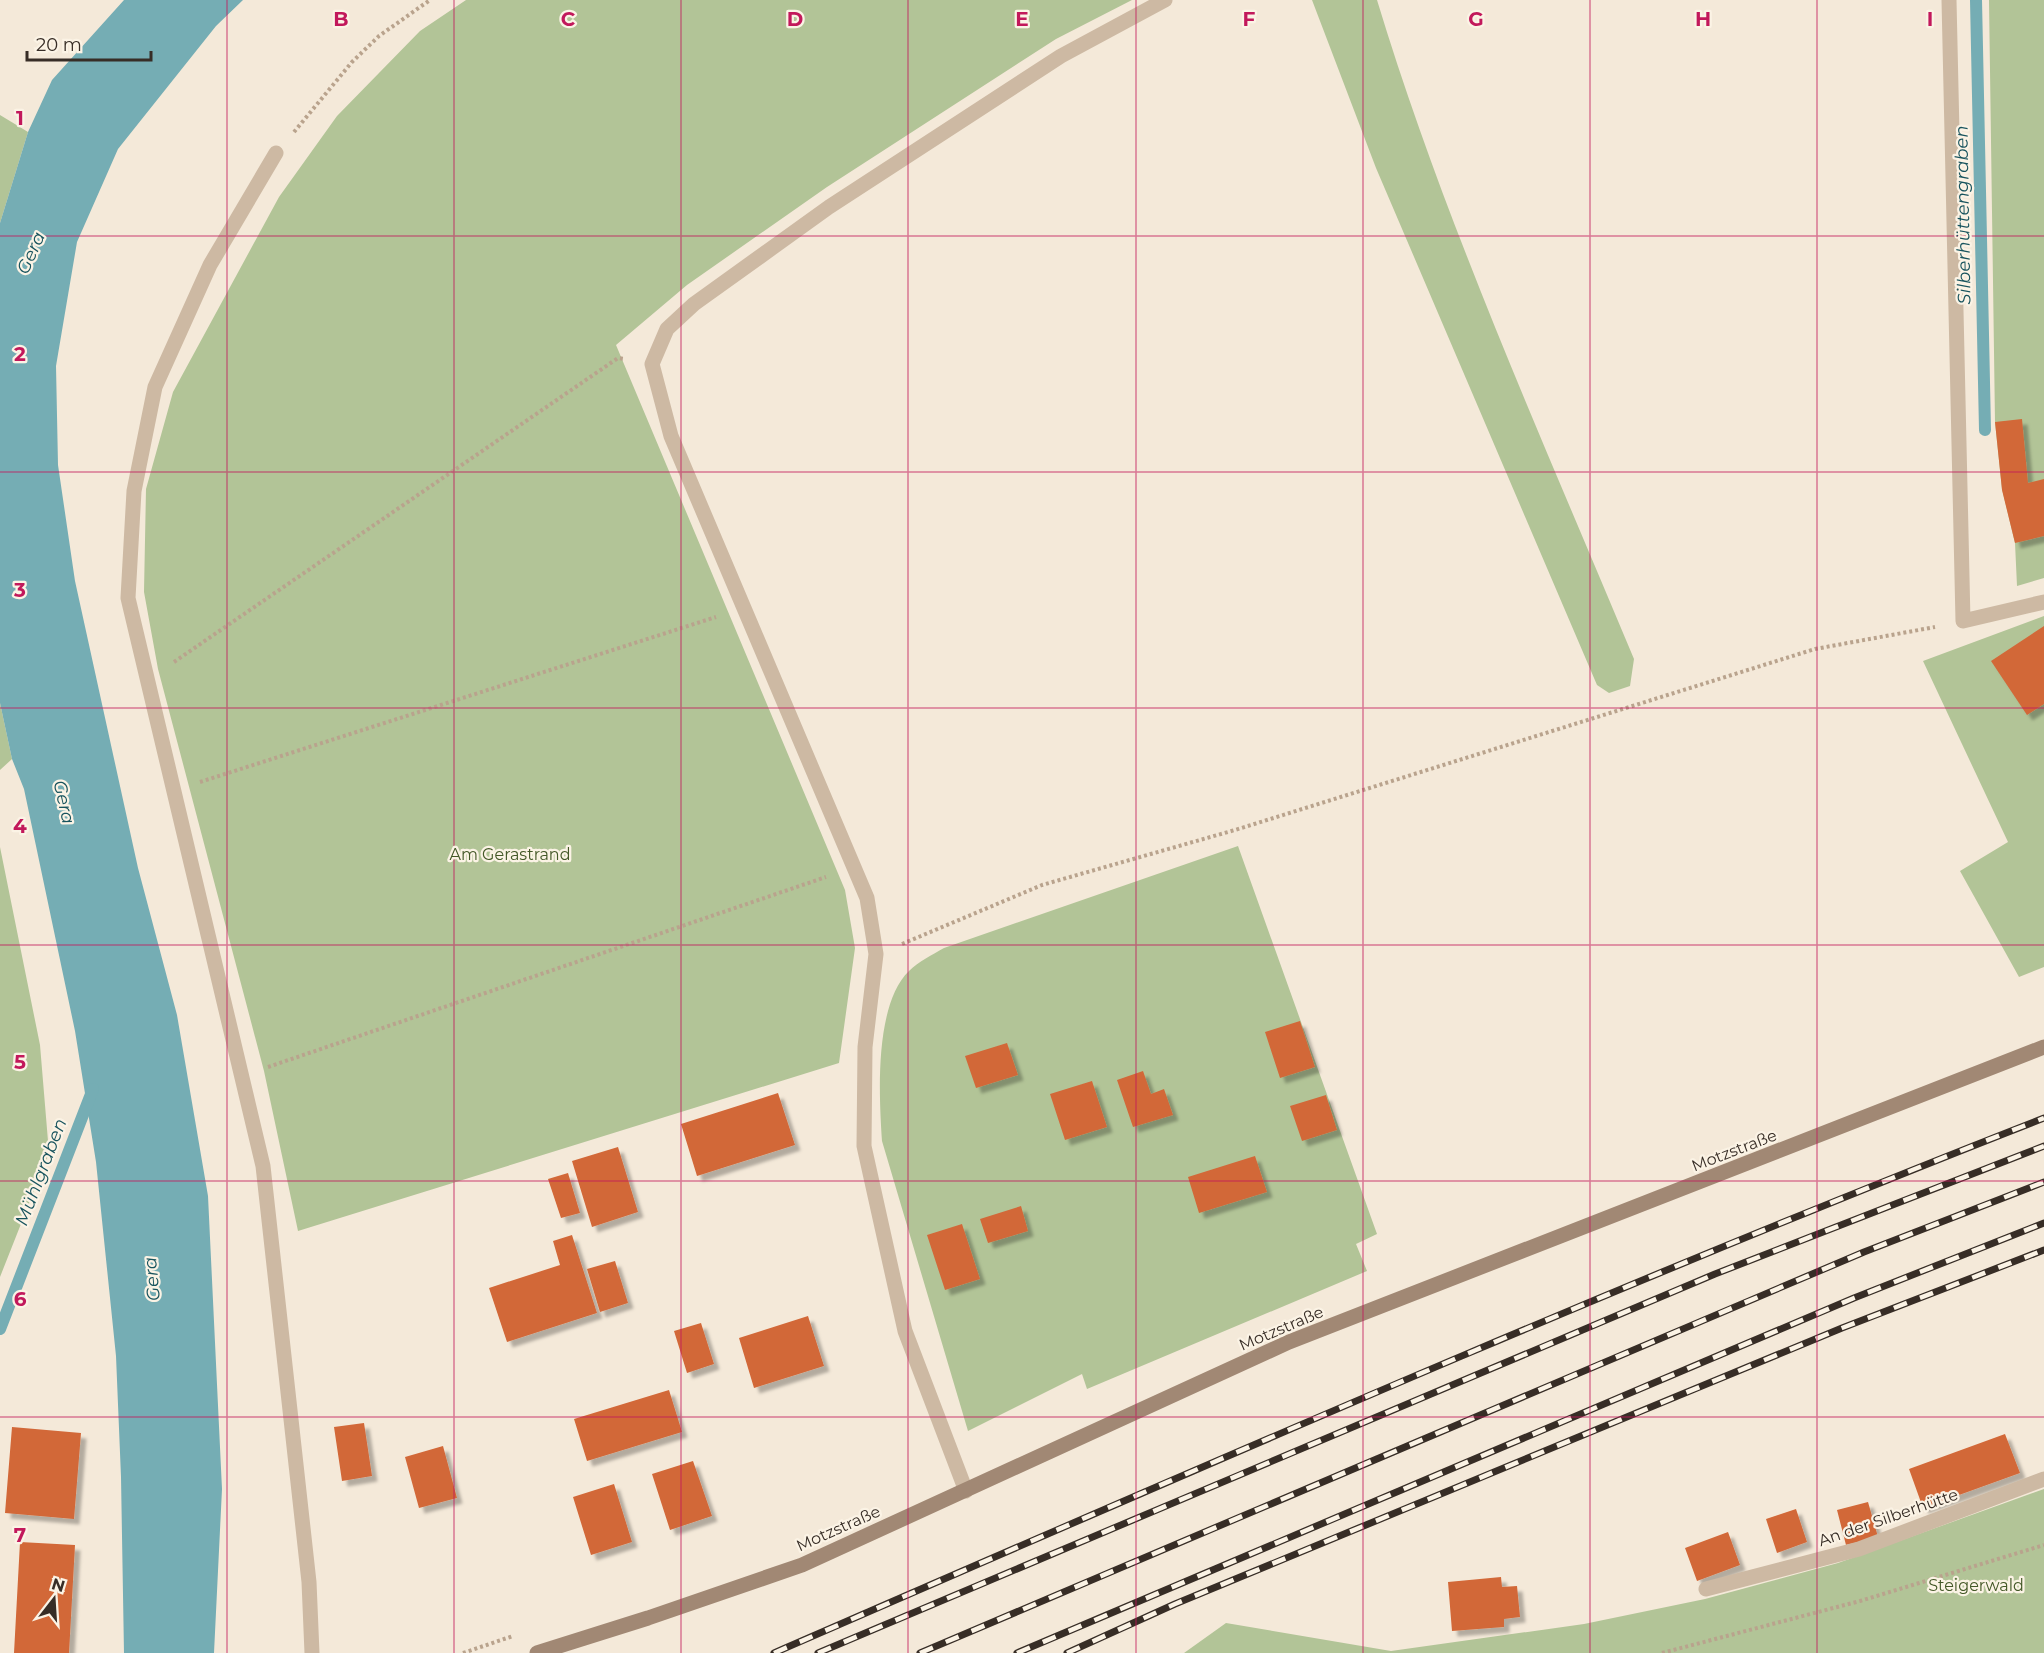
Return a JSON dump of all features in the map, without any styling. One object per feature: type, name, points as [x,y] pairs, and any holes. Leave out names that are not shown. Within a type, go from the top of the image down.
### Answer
[{"type":"street","name":"Motzstraße","points":[[537,1653],[802,1565],[1289,1342],[2044,1047]]},
{"type":"lane","points":[[966,1491],[905,1331],[864,1146],[865,1047],[876,954],[867,898],[671,436],[652,364],[667,329],[694,303],[829,207],[1061,56],[1165,0]]},
{"type":"lane","points":[[1949,0],[1964,621],[2044,602]]},
{"type":"lane","points":[[276,153],[210,265],[155,387],[134,491],[128,598],[263,1166],[309,1582],[312,1653]]},
{"type":"lane","name":"An der Silberhütte","points":[[1707,1589],[1859,1550],[2044,1479]]},
{"type":"path","points":[[276,153],[352,62],[379,36],[430,0]]},
{"type":"path","points":[[147,678],[618,358],[652,364]]},
{"type":"path","points":[[174,791],[744,608]]},
{"type":"path","points":[[876,954],[1042,885],[1235,830],[1815,649],[1964,621]]},
{"type":"path","points":[[242,1075],[854,868]]},
{"type":"path","points":[[1662,1653],[1860,1601],[2044,1545]]},
{"type":"green space","name":"Am Gerastrand","points":[[466,0],[1132,0],[1056,39],[827,187],[687,285],[616,345],[845,890],[855,948],[839,1063],[298,1231],[264,1071],[158,669],[144,592],[146,489],[173,392],[279,197],[337,116],[420,31]]},
{"type":"green space","points":[[1312,0],[1377,0],[1404,84],[1464,250],[1634,659],[1630,686],[1609,693],[1597,685],[1376,168]]},
{"type":"green space","points":[[1989,0],[2044,0],[2044,578],[2017,586],[2015,543],[2002,489],[1995,422]]},
{"type":"green space","points":[[0,115],[28,132],[0,223]]},
{"type":"green space","points":[[2044,616],[2044,967],[2019,977],[1960,871],[2008,842],[1923,661]]},
{"type":"green space","points":[[0,703],[12,759],[0,770]]},
{"type":"green space","points":[[1238,846],[1377,1234],[1356,1244],[1367,1271],[1087,1389],[1082,1374],[968,1431],[882,1141],[881,1052],[884,1028],[898,986],[913,967],[944,948]]},
{"type":"green space","points":[[0,847],[40,1045],[49,1153],[0,1277]]},
{"type":"green space","name":"Steigerwald","points":[[2044,1489],[2044,1653],[1184,1653],[1226,1623],[1391,1651],[1584,1624],[1705,1599],[1838,1563]]},
{"type":"water","name":"Gera","points":[[124,0],[243,0],[216,26],[118,149],[77,242],[56,366],[58,465],[75,581],[138,868],[177,1015],[208,1196],[222,1489],[214,1653],[124,1653],[116,1356],[96,1162],[75,1031],[24,789],[12,759],[0,703],[0,223],[28,132],[52,80]]},
{"type":"building","points":[[2022,419],[2028,483],[2044,479],[2044,536],[2015,543],[2002,490],[1995,422]]},
{"type":"building","points":[[2044,626],[2044,704],[2027,715],[1991,661]]},
{"type":"building","points":[[1300,1021],[1315,1067],[1280,1078],[1265,1032]]},
{"type":"building","points":[[1007,1043],[1018,1075],[976,1088],[965,1056]]},
{"type":"building","points":[[1143,1071],[1151,1094],[1164,1089],[1173,1115],[1133,1127],[1117,1080]]},
{"type":"building","points":[[1092,1081],[1107,1127],[1065,1140],[1050,1094]]},
{"type":"building","points":[[778,1093],[795,1145],[697,1176],[681,1124]]},
{"type":"building","points":[[1326,1095],[1337,1130],[1302,1141],[1290,1106]]},
{"type":"building","points":[[618,1147],[638,1212],[592,1227],[572,1161]]},
{"type":"building","points":[[1255,1156],[1267,1192],[1199,1213],[1188,1177]]},
{"type":"building","points":[[568,1173],[580,1213],[561,1218],[548,1179]]},
{"type":"building","points":[[1021,1206],[1028,1231],[988,1243],[980,1219]]},
{"type":"building","points":[[962,1224],[980,1279],[945,1290],[927,1235]]},
{"type":"building","points":[[572,1235],[597,1313],[507,1342],[489,1288],[560,1265],[553,1241]]},
{"type":"building","points":[[615,1261],[628,1303],[600,1312],[587,1269]]},
{"type":"building","points":[[808,1316],[824,1366],[754,1388],[739,1338]]},
{"type":"building","points":[[701,1323],[714,1364],[687,1373],[674,1331]]},
{"type":"building","points":[[669,1390],[682,1432],[587,1461],[574,1419]]},
{"type":"building","points":[[364,1423],[372,1476],[342,1481],[334,1427]]},
{"type":"building","points":[[12,1427],[81,1433],[74,1519],[5,1513]]},
{"type":"building","points":[[2005,1434],[2020,1473],[1923,1508],[1909,1469]]},
{"type":"building","points":[[443,1446],[457,1498],[419,1508],[405,1457]]},
{"type":"building","points":[[693,1461],[712,1516],[670,1530],[652,1474]]},
{"type":"building","points":[[614,1484],[632,1542],[591,1555],[573,1497]]},
{"type":"building","points":[[1868,1502],[1878,1537],[1846,1545],[1837,1510]]},
{"type":"building","points":[[1796,1509],[1807,1542],[1777,1553],[1766,1519]]},
{"type":"building","points":[[1728,1532],[1740,1565],[1697,1581],[1685,1548]]},
{"type":"building","points":[[20,1542],[75,1545],[69,1653],[14,1653]]},
{"type":"building","points":[[1501,1577],[1502,1587],[1517,1586],[1520,1617],[1504,1619],[1504,1627],[1452,1631],[1448,1582]]},
{"type":"waterway","name":"Silberhüttengraben","points":[[1976,0],[1985,430]]},
{"type":"waterway","name":"Mühlgraben","points":[[0,1329],[93,1089]]},
{"type":"railway","points":[[774,1653],[1565,1312],[2044,1118]]},
{"type":"railway","points":[[818,1653],[1715,1274],[2044,1146]]},
{"type":"railway","points":[[920,1653],[1864,1252],[2044,1182]]},
{"type":"railway","points":[[1017,1653],[1854,1298],[2044,1223]]},
{"type":"railway","points":[[1067,1653],[1175,1604],[1842,1328],[2044,1250]]}]
